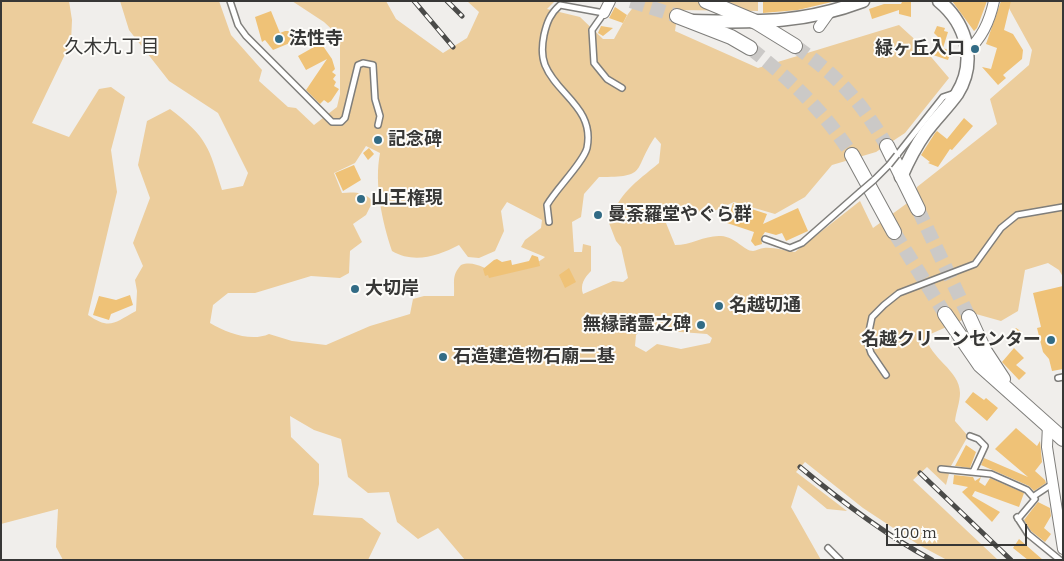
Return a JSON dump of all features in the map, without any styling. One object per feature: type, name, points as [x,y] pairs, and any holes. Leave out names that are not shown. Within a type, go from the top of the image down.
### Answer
[{"type":"main road","points":[[706,1],[756,22],[795,46]]},
{"type":"main road","points":[[676,16],[693,21],[748,48],[737,33],[742,24],[756,22]]},
{"type":"main road","points":[[892,151],[901,177],[918,209]]},
{"type":"main road","points":[[852,156],[894,232]]},
{"type":"main road","points":[[945,314],[980,365],[1063,439]]},
{"type":"main road","points":[[969,317],[984,350],[997,372],[1026,407]]},
{"type":"street","points":[[600,1],[604,12]]},
{"type":"street","points":[[604,12],[610,1]]},
{"type":"street","points":[[693,21],[756,22],[796,20],[829,14],[863,1]]},
{"type":"street","points":[[901,177],[914,150],[958,92],[967,71],[968,50],[966,40],[956,17],[939,1]]},
{"type":"street","points":[[968,50],[978,41],[991,14],[994,1]]},
{"type":"street","points":[[819,27],[829,14]]},
{"type":"street","points":[[1048,425],[1052,484],[1063,549]]},
{"type":"lane","points":[[230,1],[238,25],[246,36],[332,122],[341,122],[345,118],[358,65],[363,63],[373,65],[375,99],[380,116],[378,125]]},
{"type":"lane","points":[[549,222],[547,205],[586,150],[588,134],[578,108],[553,78],[545,65],[542,50],[546,24],[551,12],[560,5],[604,12],[592,30],[594,63],[607,79],[622,88]]},
{"type":"lane","points":[[765,238],[790,248],[802,243],[874,180],[889,164],[892,151],[943,96],[958,92]]},
{"type":"lane","points":[[886,375],[871,353],[867,341],[872,317],[884,304],[899,293],[975,264],[1001,228],[1017,215],[1063,207]]},
{"type":"lane","points":[[970,436],[978,439],[984,446],[973,472]]},
{"type":"lane","points":[[941,469],[991,474],[1027,490],[1034,496]]},
{"type":"lane","points":[[1052,484],[1034,496],[1034,499],[1018,518],[1028,534],[1060,560]]},
{"type":"lane","points":[[828,548],[840,560]]},
{"type":"shaded area","points":[[1,1],[69,1],[72,20],[71,42],[32,123],[69,137],[99,89],[111,87],[125,97],[111,150],[117,192],[88,315],[95,320],[112,323],[136,311],[137,291],[135,280],[143,266],[133,243],[150,198],[138,165],[147,121],[170,109],[192,127],[210,153],[222,190],[243,186],[248,173],[218,113],[169,81],[129,30],[120,1],[219,1],[231,35],[262,70],[259,81],[288,107],[296,108],[314,125],[337,107],[340,94],[340,37],[324,22],[292,1],[386,1],[396,19],[443,53],[467,38],[479,12],[467,1],[555,1],[547,9],[580,17],[603,39],[614,39],[628,14],[638,1],[758,1],[758,11],[678,10],[675,31],[758,68],[899,25],[921,45],[949,78],[905,133],[876,152],[832,165],[805,197],[775,214],[734,202],[714,211],[658,216],[666,223],[675,245],[721,236],[754,251],[768,248],[795,252],[860,201],[873,228],[917,196],[917,187],[997,124],[990,99],[1029,65],[1032,50],[1005,1],[1063,1],[1063,277],[1059,270],[1048,263],[1025,270],[1018,311],[1001,321],[976,314],[926,336],[928,344],[955,377],[959,385],[960,396],[955,421],[968,436],[951,466],[946,485],[927,467],[913,480],[998,560],[947,560],[919,545],[863,508],[805,462],[796,472],[847,511],[827,509],[798,485],[791,507],[821,560],[465,560],[438,528],[418,539],[397,522],[389,492],[368,493],[348,477],[341,439],[314,430],[290,416],[291,437],[319,464],[319,484],[313,515],[362,518],[381,533],[368,560],[63,560],[56,547],[58,509],[1,524]],"holes":[[[655,137],[661,144],[659,163],[623,196],[609,223],[616,241],[621,247],[628,278],[623,282],[613,281],[583,294],[583,282],[591,271],[591,246],[583,244],[582,252],[574,252],[572,222],[581,217],[584,194],[599,177],[626,176],[637,170]],[[366,146],[380,153],[378,165],[380,202],[392,251],[400,255],[417,258],[426,257],[459,245],[468,257],[479,258],[495,251],[504,231],[501,211],[507,202],[542,220],[541,228],[525,240],[521,247],[545,257],[523,268],[503,273],[493,272],[471,264],[461,265],[454,279],[454,296],[424,296],[413,299],[410,314],[370,326],[326,345],[292,341],[269,334],[247,337],[224,330],[210,323],[213,305],[228,293],[255,293],[311,276],[340,278],[349,273],[350,251],[362,242],[353,224],[366,215],[373,201],[359,193],[342,193],[334,173],[355,163]],[[650,325],[668,331],[707,334],[712,338],[710,343],[681,349],[657,344],[646,352],[635,346],[636,335],[644,327]]]},
{"type":"building","points":[[763,1],[836,1],[798,10],[763,13]]},
{"type":"building","points":[[952,1],[987,1],[977,28],[974,31]]},
{"type":"building","points":[[1001,1],[1011,1],[1004,30],[1013,34],[1023,50],[1022,59],[1003,75],[1006,78],[998,85],[982,67],[991,69],[997,48],[986,44]]},
{"type":"building","points":[[902,2],[911,2],[911,17],[899,14],[899,10],[872,19],[869,9],[884,4],[901,4]]},
{"type":"building","points":[[615,7],[627,15],[623,23],[609,18]]},
{"type":"building","points":[[271,11],[280,33],[289,31],[290,35],[294,33],[297,40],[273,50],[265,40],[262,42],[255,17]]},
{"type":"building","points":[[601,26],[613,28],[603,36],[598,33]]},
{"type":"building","points":[[937,26],[945,28],[944,31],[948,32],[943,48],[951,51],[948,60],[933,55],[938,37],[934,33]]},
{"type":"building","points":[[321,43],[332,59],[335,69],[332,72],[336,75],[333,79],[336,82],[334,86],[339,89],[331,101],[328,103],[324,100],[320,104],[306,90],[327,59],[306,70],[298,56]]},
{"type":"building","points":[[964,118],[973,126],[952,150],[950,149],[938,167],[928,163],[930,162],[921,155],[935,133],[937,131],[947,139]]},
{"type":"building","points":[[369,148],[374,154],[368,160],[363,153]]},
{"type":"building","points":[[354,165],[361,180],[343,191],[335,173]]},
{"type":"building","points":[[733,203],[767,214],[763,224],[798,208],[808,231],[786,241],[782,233],[776,235],[765,232],[761,238],[762,244],[755,246],[751,241],[754,232],[727,223]]},
{"type":"building","points":[[532,255],[538,257],[540,266],[489,278],[488,275],[485,276],[483,269],[494,260],[497,259],[502,262],[511,260],[512,265],[529,261]]},
{"type":"building","points":[[569,268],[576,282],[565,288],[559,275]]},
{"type":"building","name":"名越クリーンセンター","points":[[1063,286],[1063,369],[1052,371],[1049,359],[1043,352],[1037,328],[1041,327],[1033,293]]},
{"type":"building","points":[[130,295],[133,305],[111,314],[109,320],[93,315],[99,296],[116,300]]},
{"type":"building","points":[[1016,328],[1022,332],[1016,340],[1010,335]]},
{"type":"building","points":[[1014,348],[1024,358],[1016,365],[1026,373],[1019,380],[1002,362]]},
{"type":"building","points":[[973,392],[984,400],[986,398],[998,408],[987,421],[965,402]]},
{"type":"building","points":[[1016,428],[1037,446],[1040,441],[1042,462],[1035,471],[1046,483],[1034,491],[1029,486],[981,465],[984,458],[1028,477],[995,449]]},
{"type":"building","points":[[966,445],[976,452],[970,468],[955,466]]},
{"type":"building","points":[[954,475],[973,477],[975,481],[981,477],[979,482],[985,486],[990,478],[1024,493],[1019,507],[975,491],[972,496],[1000,512],[992,522],[962,492],[968,487],[953,484]]},
{"type":"building","points":[[1038,502],[1050,508],[1051,516],[1044,528],[1051,534],[1045,542],[1031,531],[1024,520]]},
{"type":"building","points":[[1019,539],[1043,560],[1028,560],[1013,548]]},
{"type":"tunnel","points":[[631,1],[677,16]]},
{"type":"tunnel","points":[[795,46],[824,68],[847,90],[867,115],[887,146]]},
{"type":"tunnel","points":[[750,48],[780,72],[806,97],[830,124],[852,155]]},
{"type":"tunnel","points":[[918,209],[969,317]]},
{"type":"tunnel","points":[[894,232],[945,314]]},
{"type":"railway","points":[[414,1],[453,47]]},
{"type":"railway","points":[[447,1],[462,16]]},
{"type":"railway","points":[[800,467],[864,517],[932,560]]},
{"type":"railway","points":[[920,473],[1011,560]]},
{"type":"place","name":"法性寺","points":[[279,39]]},
{"type":"place","name":"緑ヶ丘入口","points":[[975,49]]},
{"type":"place","name":"記念碑","points":[[378,140]]},
{"type":"place","name":"山王権現","points":[[361,199]]},
{"type":"place","name":"曼荼羅堂やぐら群","points":[[598,215]]},
{"type":"place","name":"大切岸","points":[[355,289]]},
{"type":"place","name":"名越切通","points":[[719,306]]},
{"type":"place","name":"無縁諸霊之碑","points":[[701,325]]},
{"type":"place","name":"名越クリーンセンター","points":[[1051,340]]},
{"type":"place","name":"石造建造物石廟二基","points":[[443,357]]},
{"type":"district","name":"久木九丁目","points":[[112,48]]}]
